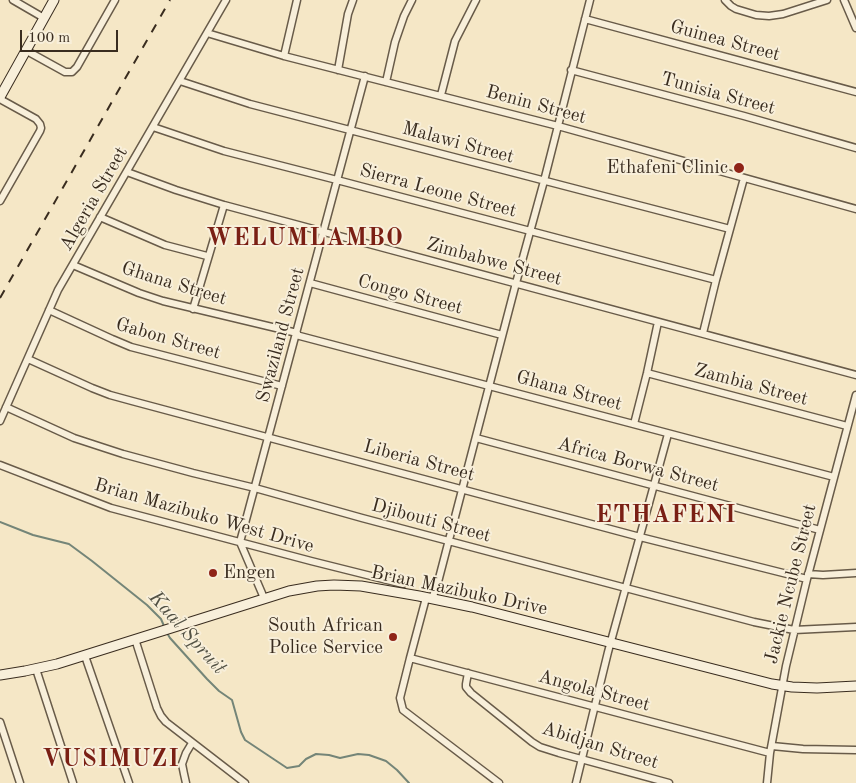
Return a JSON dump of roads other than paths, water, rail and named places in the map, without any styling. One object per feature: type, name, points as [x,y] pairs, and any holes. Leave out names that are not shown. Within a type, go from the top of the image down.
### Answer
[{"type":"street","points":[[12,0],[44,18]]},
{"type":"street","points":[[0,201],[40,131],[40,124],[36,119],[0,98],[54,0]]},
{"type":"street","points":[[27,51],[65,72],[72,72],[77,67],[115,0]]},
{"type":"street","name":"Algeria Street","points":[[0,421],[49,310],[73,265],[226,0]]},
{"type":"street","points":[[284,56],[297,0]]},
{"type":"street","points":[[338,70],[348,14],[353,0]]},
{"type":"street","points":[[386,82],[395,42],[412,0]]},
{"type":"street","points":[[441,95],[455,41],[476,0]]},
{"type":"street","points":[[499,783],[404,710],[400,698],[410,658],[449,541],[590,0]]},
{"type":"street","points":[[726,0],[736,9],[756,15],[769,16],[783,14],[828,0]]},
{"type":"street","points":[[844,0],[856,28]]},
{"type":"street","name":"Guinea Street","points":[[585,19],[856,92]]},
{"type":"street","name":"Benin Street","points":[[207,33],[284,56],[558,126],[856,209]]},
{"type":"street","name":"Tunisia Street","points":[[571,70],[856,148]]},
{"type":"street","name":"Swaziland Street","points":[[240,542],[365,76]]},
{"type":"street","name":"Malawi Street","points":[[180,81],[244,102],[730,229]]},
{"type":"street","name":"Sierra Leone Street","points":[[153,127],[212,148],[716,280]]},
{"type":"street","name":"Zimbabwe Street","points":[[127,172],[224,205],[856,375]]},
{"type":"street","points":[[703,333],[744,178]]},
{"type":"street","points":[[193,309],[224,205]]},
{"type":"street","points":[[100,217],[165,245],[208,256]]},
{"type":"street","name":"Ghana Street","points":[[73,265],[149,296],[193,309],[296,334],[834,478]]},
{"type":"street","name":"Congo Street","points":[[310,284],[502,335]]},
{"type":"street","name":"Gabon Street","points":[[49,310],[131,346],[282,386]]},
{"type":"street","points":[[634,424],[658,322]]},
{"type":"street","name":"Liberia Street","points":[[28,359],[110,395],[640,536],[808,576],[856,573]]},
{"type":"street","name":"Zambia Street","points":[[647,373],[847,426]]},
{"type":"street","name":"Jackie Ncube Street","points":[[767,783],[782,686],[794,630],[856,395]]},
{"type":"street","name":"Djibouti Street","points":[[6,407],[74,438],[159,465],[255,488],[754,622],[794,630],[856,627]]},
{"type":"street","points":[[576,783],[611,643],[668,434]]},
{"type":"street","name":"Africa Borwa Street","points":[[476,438],[820,530]]},
{"type":"street","name":"Brian Mazibuko West Drive","points":[[0,464],[111,508],[403,584]]},
{"type":"street","points":[[240,542],[264,598]]},
{"type":"street","name":"Brian Mazibuko Drive","points":[[0,675],[36,669],[85,656],[264,598],[302,588],[334,585],[361,586],[487,610],[782,686],[817,688],[856,686]]},
{"type":"street","points":[[135,639],[161,716],[172,728],[246,783]]},
{"type":"street","points":[[85,656],[129,783]]},
{"type":"street","name":"Angola Street","points":[[410,658],[595,707],[771,750],[856,750]]},
{"type":"street","points":[[36,669],[73,783]]},
{"type":"street","name":"Abidjan Street","points":[[468,673],[466,684],[468,690],[540,747],[670,783]]},
{"type":"street","points":[[0,722],[20,783]]},
{"type":"street","points":[[186,783],[182,764],[192,743]]},
{"type":"waterway","name":"Kaal Spruit","points":[[0,522],[33,535],[69,544],[147,605],[161,619],[164,626]]},
{"type":"waterway","name":"Kaal Spruit","points":[[167,633],[207,679],[232,700],[245,740],[287,768],[299,766],[306,759],[316,754],[340,758],[358,754],[369,755],[386,761],[409,783]]},
{"type":"railway","points":[[0,298],[170,0]]},
{"type":"place","name":"Ethafeni Clinic","points":[[739,168]]},
{"type":"place","name":"Engen","points":[[213,573]]},
{"type":"place","name":"South African Police Service","points":[[393,637]]},
{"type":"district","name":"WELUMLAMBO","points":[[305,239]]},
{"type":"district","name":"ETHAFENI","points":[[666,516]]},
{"type":"district","name":"VUSIMUZI","points":[[111,760]]}]
